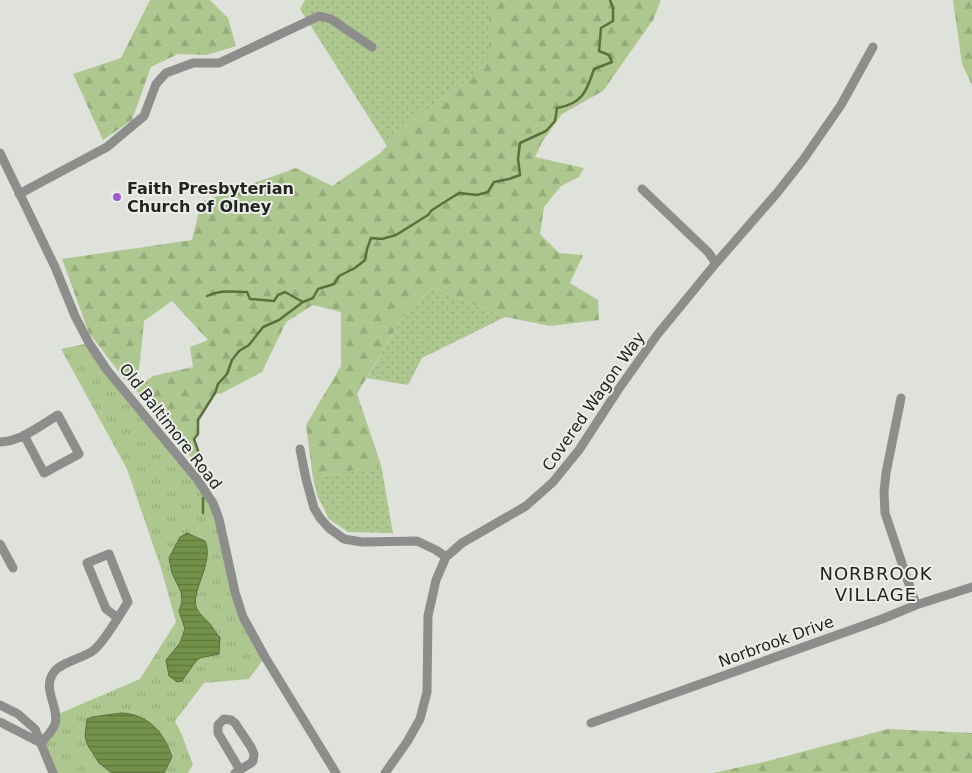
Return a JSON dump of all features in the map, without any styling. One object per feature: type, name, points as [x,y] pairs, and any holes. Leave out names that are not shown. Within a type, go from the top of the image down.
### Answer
[{"type":"street","points":[[20,194],[107,147],[144,116],[156,84],[166,73],[193,63],[218,63],[319,16],[331,18],[372,47]]},
{"type":"street","name":"Covered Wagon Way","points":[[385,773],[408,742],[420,719],[427,692],[428,616],[436,580],[446,557],[462,543],[526,506],[554,482],[579,450],[657,335],[803,160],[841,104],[873,47]]},
{"type":"street","name":"Old Baltimore Road","points":[[0,153],[89,343],[107,370],[197,479],[213,503],[243,617],[265,657],[336,773]]},
{"type":"street","points":[[642,189],[716,262]]},
{"type":"street","points":[[901,398],[886,473],[884,513],[916,605]]},
{"type":"street","points":[[0,442],[8,442],[24,435],[58,415],[79,454],[44,473],[24,435]]},
{"type":"street","points":[[300,449],[314,508],[329,528],[344,539],[362,542],[417,541],[446,557]]},
{"type":"street","points":[[0,544],[13,568]]},
{"type":"street","points":[[41,743],[55,725],[56,715],[50,694],[49,681],[54,671],[94,650],[118,618],[128,602],[110,554],[87,564],[106,609],[118,618]]},
{"type":"street","name":"Norbrook Drive","points":[[591,723],[882,619],[916,605],[972,587]]},
{"type":"street","points":[[0,704],[18,714],[35,729],[53,773]]},
{"type":"street","points":[[224,719],[235,723],[254,754],[253,761],[238,771],[218,733],[218,725],[224,719]]},
{"type":"street","points":[[0,722],[41,743]]},
{"type":"green space","points":[[150,0],[210,0],[228,18],[236,46],[207,55],[178,54],[151,67],[132,120],[103,140],[73,74],[121,58]]},
{"type":"green space","points":[[305,0],[489,0],[490,56],[465,82],[410,122],[387,146],[300,9]]},
{"type":"green space","points":[[489,0],[661,0],[653,20],[603,91],[562,114],[542,142],[535,157],[584,168],[579,177],[561,186],[544,207],[540,234],[559,253],[583,255],[570,283],[598,300],[599,320],[550,326],[505,317],[432,288],[400,321],[357,394],[381,465],[313,478],[306,425],[341,366],[341,312],[313,305],[286,322],[262,372],[220,394],[215,393],[208,402],[199,419],[194,439],[207,477],[135,389],[153,376],[193,367],[190,347],[208,340],[172,301],[144,321],[139,370],[126,381],[89,333],[62,259],[192,240],[201,202],[296,168],[332,186],[379,154],[410,122],[465,82],[489,56]]},
{"type":"green space","points":[[953,0],[972,0],[972,85],[962,64]]},
{"type":"green space","points":[[432,288],[505,317],[422,358],[408,385],[367,378],[400,321]]},
{"type":"green space","points":[[89,343],[213,503],[235,592],[265,657],[249,679],[204,683],[175,721],[193,765],[188,773],[53,773],[41,743],[56,715],[140,679],[176,622],[161,568],[127,469],[61,349]]},
{"type":"green space","points":[[381,465],[393,533],[348,532],[329,519],[317,495],[313,478]]},
{"type":"green space","points":[[888,729],[972,733],[972,773],[713,773],[764,762]]},
{"type":"shaded area","points":[[187,533],[205,541],[207,558],[195,602],[198,611],[220,637],[219,654],[200,658],[182,681],[177,682],[169,676],[166,660],[180,643],[185,629],[179,611],[182,601],[181,592],[172,573],[169,558],[180,537]]},
{"type":"shaded area","points":[[121,713],[131,714],[147,721],[159,732],[172,757],[164,773],[112,773],[99,763],[87,744],[85,736],[87,719]]},
{"type":"waterway","points":[[206,482],[207,477],[194,439],[198,434],[198,420],[239,351],[249,345],[263,327],[279,320],[303,302],[313,298],[318,289],[334,284],[339,276],[355,268],[365,260],[371,238],[382,239],[396,235],[459,193],[477,195],[488,192],[494,182],[520,175],[518,159],[520,143],[546,131],[555,121],[557,108],[578,100],[586,90],[594,69],[612,62],[609,55],[599,51],[601,28],[613,21],[613,8],[610,0]]},
{"type":"waterway","points":[[207,296],[222,292],[247,292],[250,299],[274,301],[278,295],[285,292],[303,302]]},
{"type":"waterway","points":[[203,498],[203,513]]},
{"type":"place","name":"Faith Presbyterian Church of Olney","points":[[117,197]]},
{"type":"district","name":"NORBROOK VILLAGE","points":[[876,584]]}]
